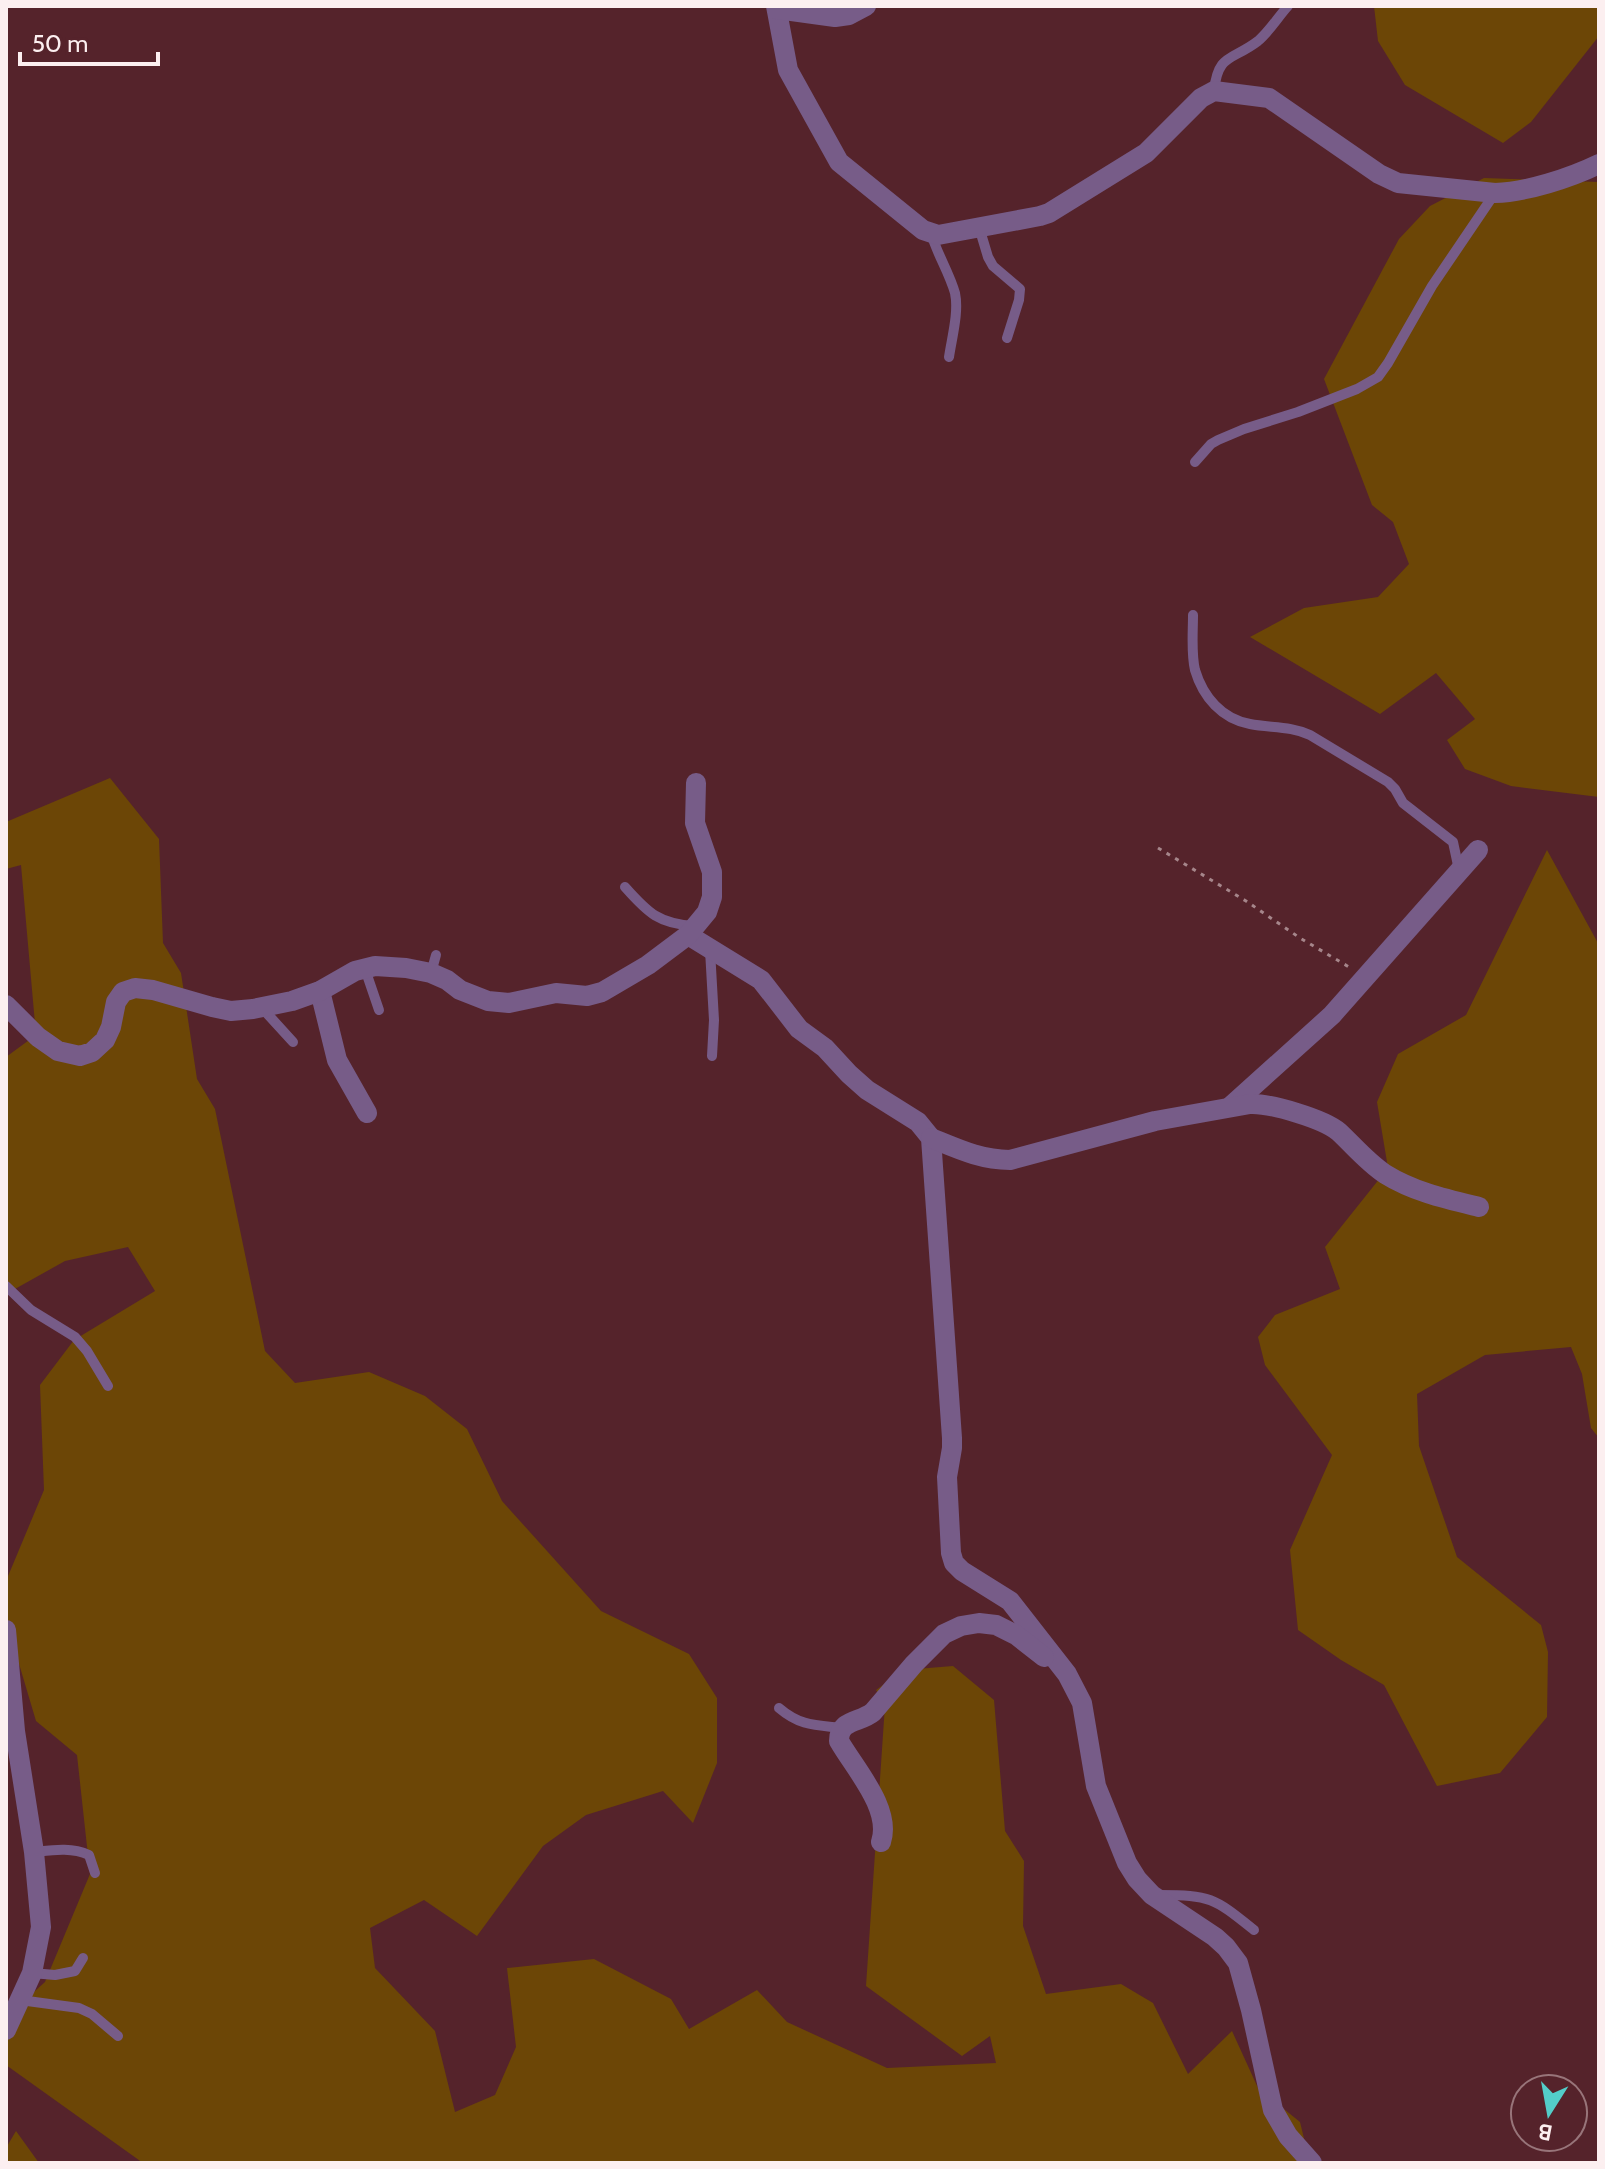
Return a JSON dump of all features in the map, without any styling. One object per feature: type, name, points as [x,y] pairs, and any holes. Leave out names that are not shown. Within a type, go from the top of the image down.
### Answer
[{"type":"street","points":[[866,6],[843,17],[776,7],[788,70],[839,162],[923,230],[938,235],[1049,213],[1146,153],[1201,98],[1214,91],[1269,98],[1389,180],[1398,183],[1510,193],[1573,175],[1599,164]]},
{"type":"street","points":[[6,1005],[38,1037],[58,1051],[80,1056],[92,1052],[105,1040],[116,1002],[123,992],[135,988],[231,1011],[292,1001],[320,991],[355,971],[375,966],[406,968],[433,964],[460,990],[488,1001],[509,1003],[556,993],[587,996],[602,992],[648,965],[691,930],[707,912],[712,897],[712,872],[695,823],[696,783]]},
{"type":"street","points":[[1229,1108],[1332,1015],[1478,850]]},
{"type":"street","points":[[691,930],[710,948],[761,980],[799,1029],[825,1048],[867,1090],[918,1122],[931,1138],[975,1156],[1010,1160],[1155,1121],[1264,1104],[1336,1129],[1384,1174],[1422,1193],[1479,1207]]},
{"type":"street","points":[[320,991],[337,1060],[367,1113]]},
{"type":"street","points":[[931,1138],[952,1438],[947,1477],[954,1563],[1010,1601],[1067,1674],[1082,1703],[1096,1786],[1127,1863],[1152,1895],[1215,1937],[1238,1963],[1273,2110],[1288,2136],[1312,2163]]},
{"type":"street","points":[[881,1842],[883,1817],[839,1741],[842,1728],[873,1712],[944,1634],[961,1626],[979,1623],[996,1625],[1016,1635],[1067,1674]]},
{"type":"street","points":[[6,1630],[15,1731],[34,1852],[41,1927],[32,1973],[6,2030]]},
{"type":"lane","points":[[1214,91],[1222,63],[1260,39],[1288,6]]},
{"type":"lane","points":[[1195,462],[1218,440],[1357,389],[1378,377],[1432,286],[1495,193]]},
{"type":"lane","points":[[979,227],[993,266],[1020,289],[1007,338]]},
{"type":"lane","points":[[931,233],[956,296],[949,357]]},
{"type":"lane","points":[[1193,615],[1194,669],[1215,707],[1243,722],[1300,730],[1388,782],[1403,803],[1453,842],[1459,870]]},
{"type":"lane","points":[[625,887],[658,919],[691,930]]},
{"type":"lane","points":[[710,948],[714,1020],[712,1056]]},
{"type":"lane","points":[[365,969],[379,1010]]},
{"type":"lane","points":[[261,1007],[293,1042]]},
{"type":"lane","points":[[6,1286],[31,1310],[75,1337],[108,1386]]},
{"type":"lane","points":[[779,1708],[792,1719],[805,1724],[842,1728]]},
{"type":"lane","points":[[34,1852],[80,1851],[89,1855],[95,1873]]},
{"type":"lane","points":[[1152,1895],[1205,1897],[1223,1906],[1254,1930]]},
{"type":"lane","points":[[32,1973],[55,1975],[75,1971],[83,1958]]},
{"type":"lane","points":[[20,2000],[79,2008],[92,2014],[118,2036]]},
{"type":"path","points":[[1158,848],[1366,977]]},
{"type":"shaded area","points":[[1374,6],[1599,6],[1599,36],[1531,122],[1503,143],[1405,85],[1378,41]]},
{"type":"shaded area","points":[[1484,178],[1599,182],[1599,797],[1511,786],[1465,769],[1447,740],[1475,719],[1436,673],[1380,714],[1250,637],[1304,608],[1378,597],[1409,564],[1393,522],[1372,505],[1324,379],[1399,239],[1430,206]]},
{"type":"shaded area","points":[[110,778],[159,839],[163,943],[181,973],[197,1079],[215,1109],[265,1351],[295,1383],[369,1372],[425,1396],[467,1429],[502,1501],[601,1611],[689,1654],[717,1698],[717,1763],[693,1823],[663,1791],[586,1815],[543,1846],[477,1936],[424,1900],[370,1928],[375,1968],[435,2031],[455,2112],[495,2095],[516,2047],[507,1968],[594,1959],[671,1999],[689,2029],[757,1990],[787,2022],[887,2068],[996,2063],[990,2036],[962,2056],[866,1986],[885,1705],[876,1690],[904,1670],[953,1666],[994,1700],[1005,1831],[1024,1861],[1023,1926],[1046,1994],[1121,1984],[1153,2003],[1188,2074],[1232,2031],[1258,2088],[1300,2122],[1310,2163],[143,2163],[6,2065],[6,2017],[45,1982],[90,1874],[77,1755],[36,1721],[6,1620],[6,1581],[44,1490],[40,1385],[74,1340],[155,1291],[128,1247],[65,1261],[6,1294],[6,1057],[36,1035],[21,865],[6,869],[6,822]]},
{"type":"shaded area","points":[[1547,850],[1599,945],[1599,1438],[1591,1428],[1582,1374],[1571,1347],[1485,1355],[1417,1394],[1419,1446],[1457,1557],[1541,1625],[1548,1652],[1547,1717],[1500,1773],[1437,1786],[1384,1685],[1298,1630],[1290,1550],[1332,1455],[1265,1365],[1258,1337],[1275,1315],[1340,1289],[1325,1247],[1388,1168],[1377,1102],[1398,1054],[1466,1015]]},
{"type":"shaded area","points":[[16,2131],[39,2163],[6,2163],[6,2148]]}]
